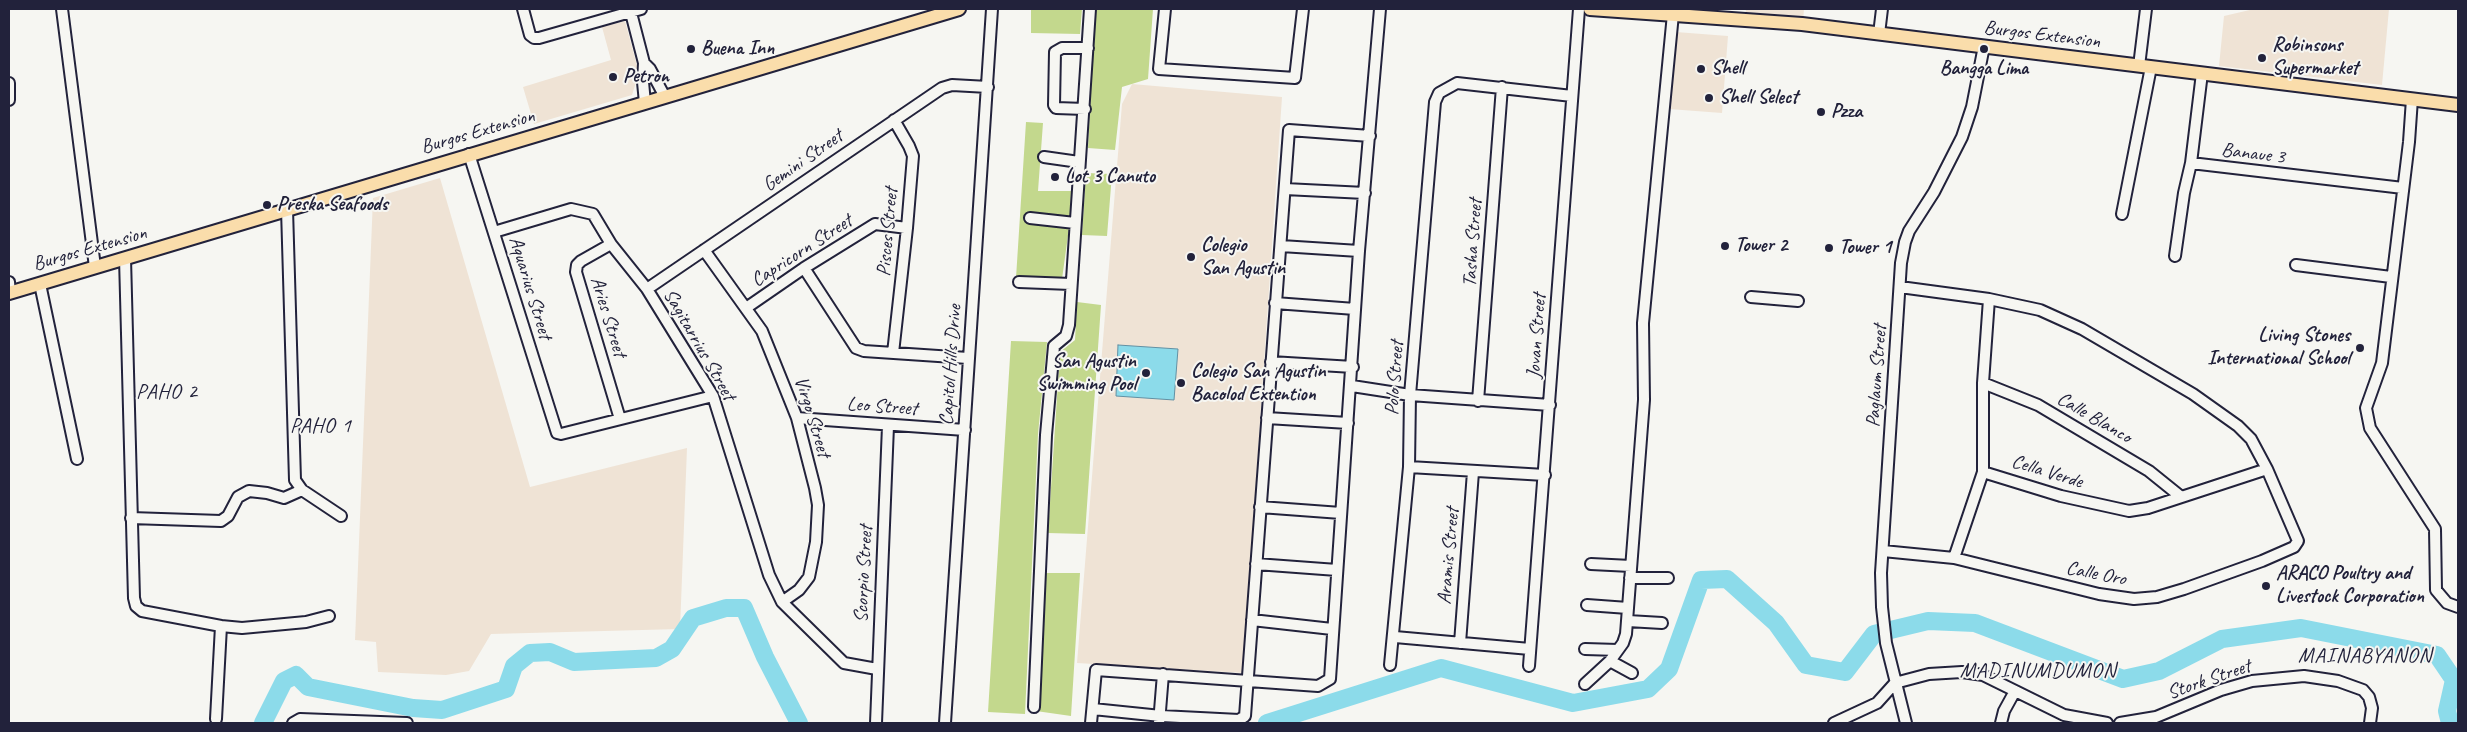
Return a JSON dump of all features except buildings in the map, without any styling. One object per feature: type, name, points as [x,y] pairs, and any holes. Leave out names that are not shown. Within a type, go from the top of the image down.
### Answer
[{"type":"main road","name":"Burgos Extension","points":[[9,289],[40,284],[469,154],[959,9]]},
{"type":"main road","name":"Burgos Extension","points":[[1590,9],[1802,24],[2202,73],[2336,92],[2458,105]]},
{"type":"street","points":[[62,9],[95,267]]},
{"type":"street","points":[[522,9],[530,35],[534,38],[634,10],[644,62],[642,76],[645,103]]},
{"type":"street","name":"Capitol Hills Drive","points":[[945,723],[992,9]]},
{"type":"street","points":[[1034,707],[1046,434],[1053,351],[1056,343],[1067,333],[1090,9]]},
{"type":"street","points":[[1165,9],[1159,69],[1295,78],[1303,9]]},
{"type":"street","points":[[1091,723],[1096,670],[1318,686],[1330,679],[1332,629],[1352,386],[1359,251],[1380,9]]},
{"type":"street","name":"Jovan Street","points":[[1529,666],[1579,9]]},
{"type":"street","points":[[1879,34],[1882,9]]},
{"type":"street","points":[[2122,214],[2145,66],[2146,9]]},
{"type":"street","points":[[1585,684],[1610,661],[1618,650],[1626,634],[1628,621],[1644,400],[1643,323],[1673,14]]},
{"type":"street","name":"Paglaum Street","points":[[1906,723],[1886,643],[1882,608],[1883,551],[1904,242],[1934,192],[1962,137],[1972,107],[1984,46]]},
{"type":"street","points":[[1084,109],[1056,108],[1054,104],[1055,52],[1062,48],[1088,48]]},
{"type":"street","points":[[644,62],[650,68],[665,97]]},
{"type":"street","points":[[2191,164],[2202,73]]},
{"type":"street","points":[[9,83],[9,100]]},
{"type":"street","name":"Polo Street","points":[[1390,665],[1395,637],[1409,467],[1410,395],[1435,102],[1439,93],[1457,83],[1502,87]]},
{"type":"street","name":"Gemini Street","points":[[647,289],[942,88],[952,85],[988,87]]},
{"type":"street","points":[[1502,87],[1572,96]]},
{"type":"street","name":"Tasha Street","points":[[1478,400],[1502,87]]},
{"type":"street","points":[[2412,99],[2382,369],[2366,408],[2367,419],[2376,438],[2432,523],[2436,535],[2434,584],[2436,590],[2447,603],[2458,608]]},
{"type":"street","name":"Pisces Street","points":[[893,353],[907,228],[912,156],[909,146],[894,120]]},
{"type":"street","points":[[1093,709],[1160,720],[1239,720],[1245,716],[1289,130],[1370,136]]},
{"type":"street","name":"Aquarius Street","points":[[469,154],[557,433],[562,434],[620,419]]},
{"type":"street","points":[[1044,157],[1080,162]]},
{"type":"street","name":"Banaue 3","points":[[2175,256],[2184,193],[2191,164],[2403,188]]},
{"type":"street","points":[[1284,189],[1365,193]]},
{"type":"street","points":[[287,210],[293,360],[295,480],[302,490],[341,516]]},
{"type":"street","name":"Sagitarrius Street","points":[[494,232],[565,210],[580,210],[593,214],[612,244],[647,289],[713,396],[768,575],[782,602],[844,663],[877,669]]},
{"type":"street","points":[[1030,218],[1075,223]]},
{"type":"street","name":"Capricorn Street","points":[[746,308],[804,268],[875,224],[907,228]]},
{"type":"street","name":"Aries Street","points":[[612,244],[580,261],[576,272],[620,419]]},
{"type":"street","points":[[1281,246],[1359,251]]},
{"type":"street","name":"Virgo Street","points":[[704,250],[762,331],[797,418],[818,505],[816,542],[809,577],[799,590],[782,602]]},
{"type":"street","points":[[124,258],[132,576],[136,606],[142,611],[151,614],[242,628],[306,622],[329,616]]},
{"type":"street","points":[[2296,265],[2391,277]]},
{"type":"street","points":[[804,268],[856,348],[864,351],[968,358]]},
{"type":"street","points":[[1019,282],[1071,284]]},
{"type":"street","points":[[40,284],[77,458]]},
{"type":"street","points":[[1900,287],[2021,305],[2059,317],[2193,394],[2238,426],[2254,444],[2267,469]]},
{"type":"street","points":[[1751,297],[1798,301]]},
{"type":"street","name":"Cella Verde","points":[[1989,299],[1983,383],[1984,472],[2061,496],[2129,511],[2148,508],[2267,469]]},
{"type":"street","points":[[1275,303],[1355,309]]},
{"type":"street","points":[[1271,362],[1353,367]]},
{"type":"street","name":"Calle Blanco","points":[[1983,383],[2014,394],[2054,414],[2149,471],[2180,496]]},
{"type":"street","points":[[1352,386],[1410,395],[1550,406]]},
{"type":"street","points":[[620,419],[713,396]]},
{"type":"street","name":"Leo Street","points":[[797,418],[965,430]]},
{"type":"street","points":[[1267,418],[1348,423]]},
{"type":"street","name":"Scorpio Street","points":[[876,723],[888,426]]},
{"type":"street","points":[[1409,467],[1545,475]]},
{"type":"street","name":"Calle Oro","points":[[1883,551],[1954,558],[2098,594],[2134,599],[2170,594],[2262,561],[2297,546],[2298,541],[2267,469]]},
{"type":"street","name":"Aramis Street","points":[[1460,643],[1473,472]]},
{"type":"street","points":[[1954,558],[1984,472]]},
{"type":"street","points":[[131,518],[222,521],[228,516],[238,498],[249,491],[267,493],[284,498],[302,490]]},
{"type":"street","points":[[1260,507],[1341,513]]},
{"type":"street","points":[[1256,564],[1337,570]]},
{"type":"street","points":[[1591,564],[1631,566]]},
{"type":"street","points":[[1630,578],[1668,578]]},
{"type":"street","points":[[1587,605],[1628,608]]},
{"type":"street","points":[[1252,620],[1332,629]]},
{"type":"street","points":[[1628,621],[1662,624]]},
{"type":"street","points":[[216,719],[221,626]]},
{"type":"street","points":[[1395,637],[1530,649]]},
{"type":"street","points":[[1585,649],[1618,650]]},
{"type":"street","points":[[1610,661],[1632,673]]},
{"type":"street","points":[[1834,723],[1877,703],[1895,684],[1930,674],[1972,673],[2064,715],[2107,723]]},
{"type":"street","points":[[1160,720],[1163,674]]},
{"type":"street","name":"Stork Street","points":[[2120,723],[2156,717],[2221,690],[2252,681],[2304,676],[2338,681],[2363,690],[2369,697],[2372,708],[2370,723]]},
{"type":"street","points":[[2001,723],[2004,711],[2015,691]]},
{"type":"street","points":[[297,721],[407,723]]},
{"type":"shaded area","points":[[1746,9],[1804,9],[1803,21],[1745,16]]},
{"type":"shaded area","points":[[2254,9],[2389,9],[2382,85],[2219,66],[2224,16]]},
{"type":"shaded area","points":[[625,21],[639,73],[632,95],[534,124],[523,87],[611,60],[602,27]]},
{"type":"shaded area","points":[[1676,32],[1728,36],[1722,113],[1669,109]]},
{"type":"shaded area","name":"Colegio San Agustin Bacolod Extention","points":[[1132,84],[1282,97],[1243,673],[1077,663],[1122,104]]},
{"type":"shaded area","points":[[440,178],[530,487],[687,448],[680,629],[491,634],[469,671],[446,675],[378,672],[376,642],[355,640],[373,198]]},
{"type":"green space","points":[[1031,9],[1082,9],[1080,34],[1031,33]]},
{"type":"green space","points":[[1095,9],[1153,9],[1148,79],[1122,87],[1115,150],[1088,148]]},
{"type":"green space","points":[[1026,122],[1043,123],[1038,191],[1071,191],[1070,221],[1062,279],[1016,278]]},
{"type":"green space","points":[[1086,173],[1112,174],[1107,236],[1082,235]]},
{"type":"green space","points":[[1077,302],[1101,305],[1085,534],[1048,533],[1060,352],[1075,340]]},
{"type":"green space","points":[[1011,341],[1047,342],[1038,434],[1025,714],[988,712]]},
{"type":"green space","points":[[1044,573],[1080,573],[1071,716],[1036,711]]},
{"type":"water","name":"San Agustin Swimming Pool","points":[[1118,345],[1178,349],[1174,400],[1116,396]]},
{"type":"waterway","points":[[1267,723],[1441,668],[1573,703],[1648,689],[1669,669],[1701,580],[1727,579],[1776,623],[1806,665],[1845,672],[1874,634],[1928,621],[1975,623],[2123,679],[2159,671],[2222,639],[2301,628],[2437,655],[2454,680],[2447,711],[2450,723]]},
{"type":"waterway","points":[[263,723],[284,681],[296,675],[308,687],[413,708],[442,710],[506,689],[514,666],[530,653],[550,652],[574,662],[656,658],[672,649],[693,618],[726,608],[744,608],[765,657],[799,723]]},
{"type":"place","name":"Buena Inn","points":[[691,49]]},
{"type":"place","name":"Bangga Lima","points":[[1984,49]]},
{"type":"place","name":"Robinsons Supermarket","points":[[2262,58]]},
{"type":"place","name":"Shell","points":[[1701,69]]},
{"type":"place","name":"Petron","points":[[613,77]]},
{"type":"place","name":"Shell Select","points":[[1709,98]]},
{"type":"place","name":"Pzza","points":[[1821,112]]},
{"type":"place","name":"Lot 3 Canuto","points":[[1055,177]]},
{"type":"place","name":"Preska Seafoods","points":[[267,205]]},
{"type":"place","name":"Tower 2","points":[[1725,246]]},
{"type":"place","name":"Tower 1","points":[[1829,248]]},
{"type":"place","name":"Colegio San Agustin","points":[[1191,257]]},
{"type":"place","name":"Living Stones International School","points":[[2360,348]]},
{"type":"place","name":"San Agustin Swimming Pool","points":[[1146,373]]},
{"type":"place","name":"Colegio San Agustin Bacolod Extention","points":[[1181,383]]},
{"type":"place","name":"ARACO Poultry and Livestock Corporation","points":[[2266,586]]},
{"type":"district","name":"PAHO 2","points":[[167,392]]},
{"type":"district","name":"PAHO 1","points":[[321,426]]},
{"type":"district","name":"MAINABYANON","points":[[2365,656]]},
{"type":"district","name":"MADINUMDUMON","points":[[2038,671]]}]
